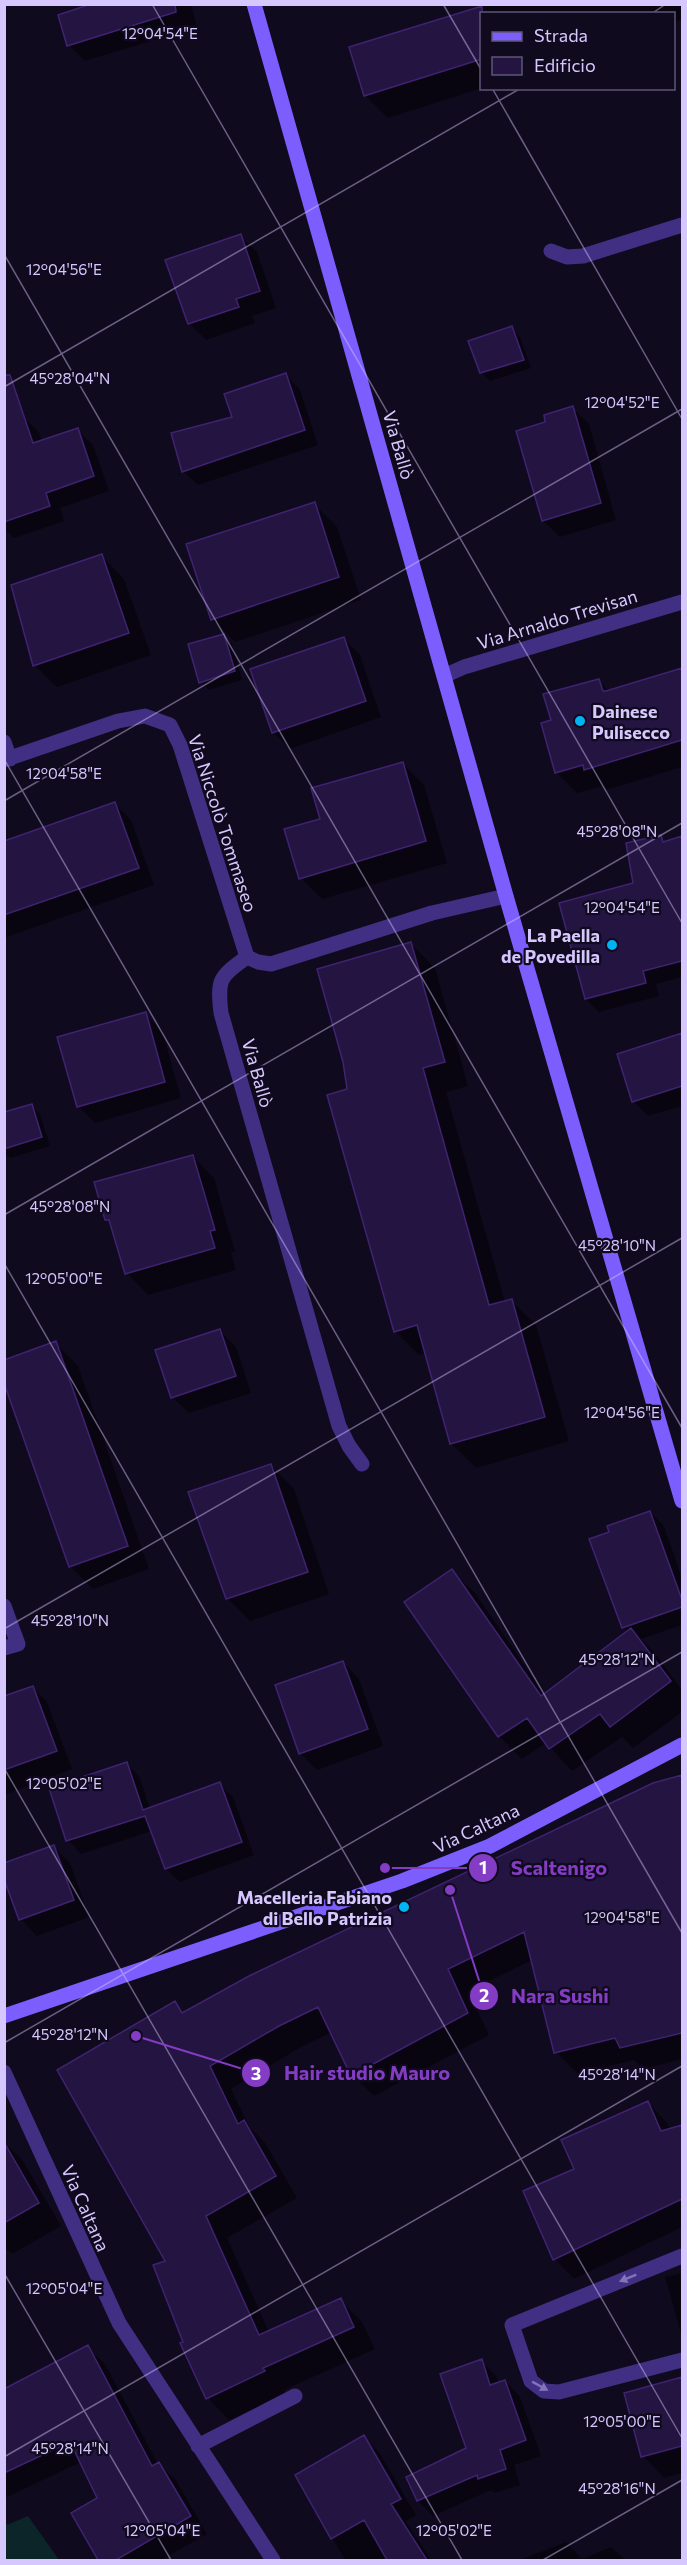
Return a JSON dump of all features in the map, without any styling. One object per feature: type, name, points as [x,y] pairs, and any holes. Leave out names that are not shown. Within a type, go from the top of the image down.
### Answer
[{"type":"main road","name":"Via Ballò","points":[[254,4],[506,896],[682,1501]]},
{"type":"main road","name":"Via Caltana","points":[[4,2016],[402,1881],[489,1846],[682,1745]]},
{"type":"street","points":[[551,251],[567,257],[583,256],[682,225]]},
{"type":"street","name":"Via Arnaldo Trevisan","points":[[444,676],[464,667],[682,602]]},
{"type":"street","name":"Via Niccolò Tommaseo","points":[[4,742],[7,760],[118,721],[145,716],[170,725],[180,745],[247,957]]},
{"type":"street","points":[[247,957],[271,964],[432,913],[506,896]]},
{"type":"street","name":"Via Ballò","points":[[247,957],[228,971],[219,982],[221,1013],[339,1426],[349,1446],[362,1464]]},
{"type":"street","points":[[4,1606],[18,1644],[4,1648]]},
{"type":"street","name":"Via Caltana","points":[[4,2072],[119,2323],[273,2560]]},
{"type":"street","points":[[682,2256],[513,2325],[531,2381],[544,2391],[560,2392],[682,2360]]},
{"type":"street","points":[[198,2446],[295,2396]]},
{"type":"green space","points":[[28,2516],[59,2560],[5,2560],[5,2521],[7,2525]]},
{"type":"building","points":[[91,4],[175,4],[176,12],[67,46],[58,15]]},
{"type":"building","points":[[482,6],[480,60],[364,96],[349,47]]},
{"type":"building","points":[[241,234],[260,291],[236,299],[239,307],[188,324],[165,260]]},
{"type":"building","points":[[512,326],[524,360],[480,373],[468,341]]},
{"type":"building","points":[[286,373],[305,430],[182,472],[171,433],[232,417],[224,394]]},
{"type":"building","points":[[4,375],[10,375],[33,443],[78,428],[94,476],[46,493],[50,506],[4,522]]},
{"type":"building","points":[[573,406],[601,503],[542,521],[516,431],[545,422],[544,415]]},
{"type":"building","points":[[315,502],[339,577],[211,620],[186,544]]},
{"type":"building","points":[[102,554],[129,633],[33,666],[11,585]]},
{"type":"building","points":[[224,634],[235,671],[199,683],[188,644]]},
{"type":"building","points":[[344,637],[366,701],[272,733],[250,669]]},
{"type":"building","points":[[682,668],[682,740],[584,770],[583,765],[555,773],[541,723],[551,720],[543,694],[599,679],[603,691],[606,691]]},
{"type":"building","points":[[403,762],[426,841],[299,879],[284,829],[320,819],[311,788]]},
{"type":"building","points":[[115,802],[139,868],[4,915],[4,841]]},
{"type":"building","points":[[661,835],[663,842],[682,836],[682,961],[643,971],[646,983],[585,999],[559,903],[633,883],[626,843]]},
{"type":"building","points":[[411,942],[445,1062],[423,1068],[489,1305],[512,1299],[545,1417],[450,1444],[417,1325],[394,1332],[327,1095],[347,1089],[343,1062],[317,969]]},
{"type":"building","points":[[146,1012],[165,1082],[77,1107],[57,1037]]},
{"type":"building","points":[[682,1033],[682,1086],[632,1102],[617,1054]]},
{"type":"building","points":[[32,1104],[42,1137],[4,1149],[4,1112]]},
{"type":"building","points":[[193,1155],[215,1230],[210,1231],[215,1248],[125,1274],[109,1220],[105,1220],[94,1182]]},
{"type":"building","points":[[220,1329],[236,1376],[171,1398],[155,1350]]},
{"type":"building","points":[[56,1341],[128,1546],[69,1567],[4,1383],[4,1360]]},
{"type":"building","points":[[271,1464],[308,1572],[226,1599],[188,1492]]},
{"type":"building","points":[[650,1511],[682,1600],[682,1607],[622,1628],[589,1539],[609,1532],[607,1526]]},
{"type":"building","points":[[452,1569],[541,1696],[631,1628],[671,1681],[610,1727],[600,1714],[549,1749],[527,1718],[498,1737],[404,1602]]},
{"type":"building","points":[[343,1661],[368,1729],[299,1754],[275,1685]]},
{"type":"building","points":[[33,1686],[57,1751],[4,1770],[4,1696]]},
{"type":"building","points":[[127,1762],[143,1810],[220,1782],[242,1842],[165,1869],[145,1816],[66,1841],[49,1788]]},
{"type":"building","points":[[682,1775],[682,2033],[620,2048],[615,2038],[554,2053],[524,1932],[448,1969],[468,2013],[351,2076],[318,2007],[279,2026],[210,2066],[238,2124],[244,2120],[276,2176],[206,2216],[259,2335],[341,2298],[354,2327],[263,2368],[265,2371],[206,2399],[180,2343],[183,2342],[153,2265],[165,2261],[57,2070],[175,2001],[182,2013],[249,1976],[653,1783]]},
{"type":"building","points":[[54,1845],[74,1900],[19,1920],[4,1879],[4,1863]]},
{"type":"building","points":[[648,2101],[661,2131],[682,2125],[682,2199],[553,2260],[523,2191],[574,2169],[561,2140]]},
{"type":"building","points":[[4,2142],[39,2203],[4,2223]]},
{"type":"building","points":[[88,2345],[152,2466],[159,2462],[191,2516],[116,2560],[98,2560],[71,2513],[97,2498],[70,2442],[4,2473],[4,2389]]},
{"type":"building","points":[[482,2359],[490,2385],[505,2380],[526,2440],[500,2450],[506,2469],[478,2479],[477,2475],[417,2501],[406,2477],[466,2448],[440,2374]]},
{"type":"building","points":[[682,2377],[682,2446],[641,2457],[624,2393]]},
{"type":"building","points":[[364,2435],[401,2499],[391,2504],[427,2560],[387,2560],[364,2520],[331,2539],[295,2475]]},
{"type":"place","name":"Dainese Pulisecco","points":[[580,721]]},
{"type":"place","name":"La Paella de Povedilla","points":[[612,945]]},
{"type":"place","name":"Scaltenigo","points":[[385,1868]]},
{"type":"place","name":"Nara Sushi","points":[[450,1890]]},
{"type":"place","name":"Macelleria Fabiano di Bello Patrizia","points":[[404,1907]]},
{"type":"place","name":"Hair studio Mauro","points":[[136,2036]]}]
